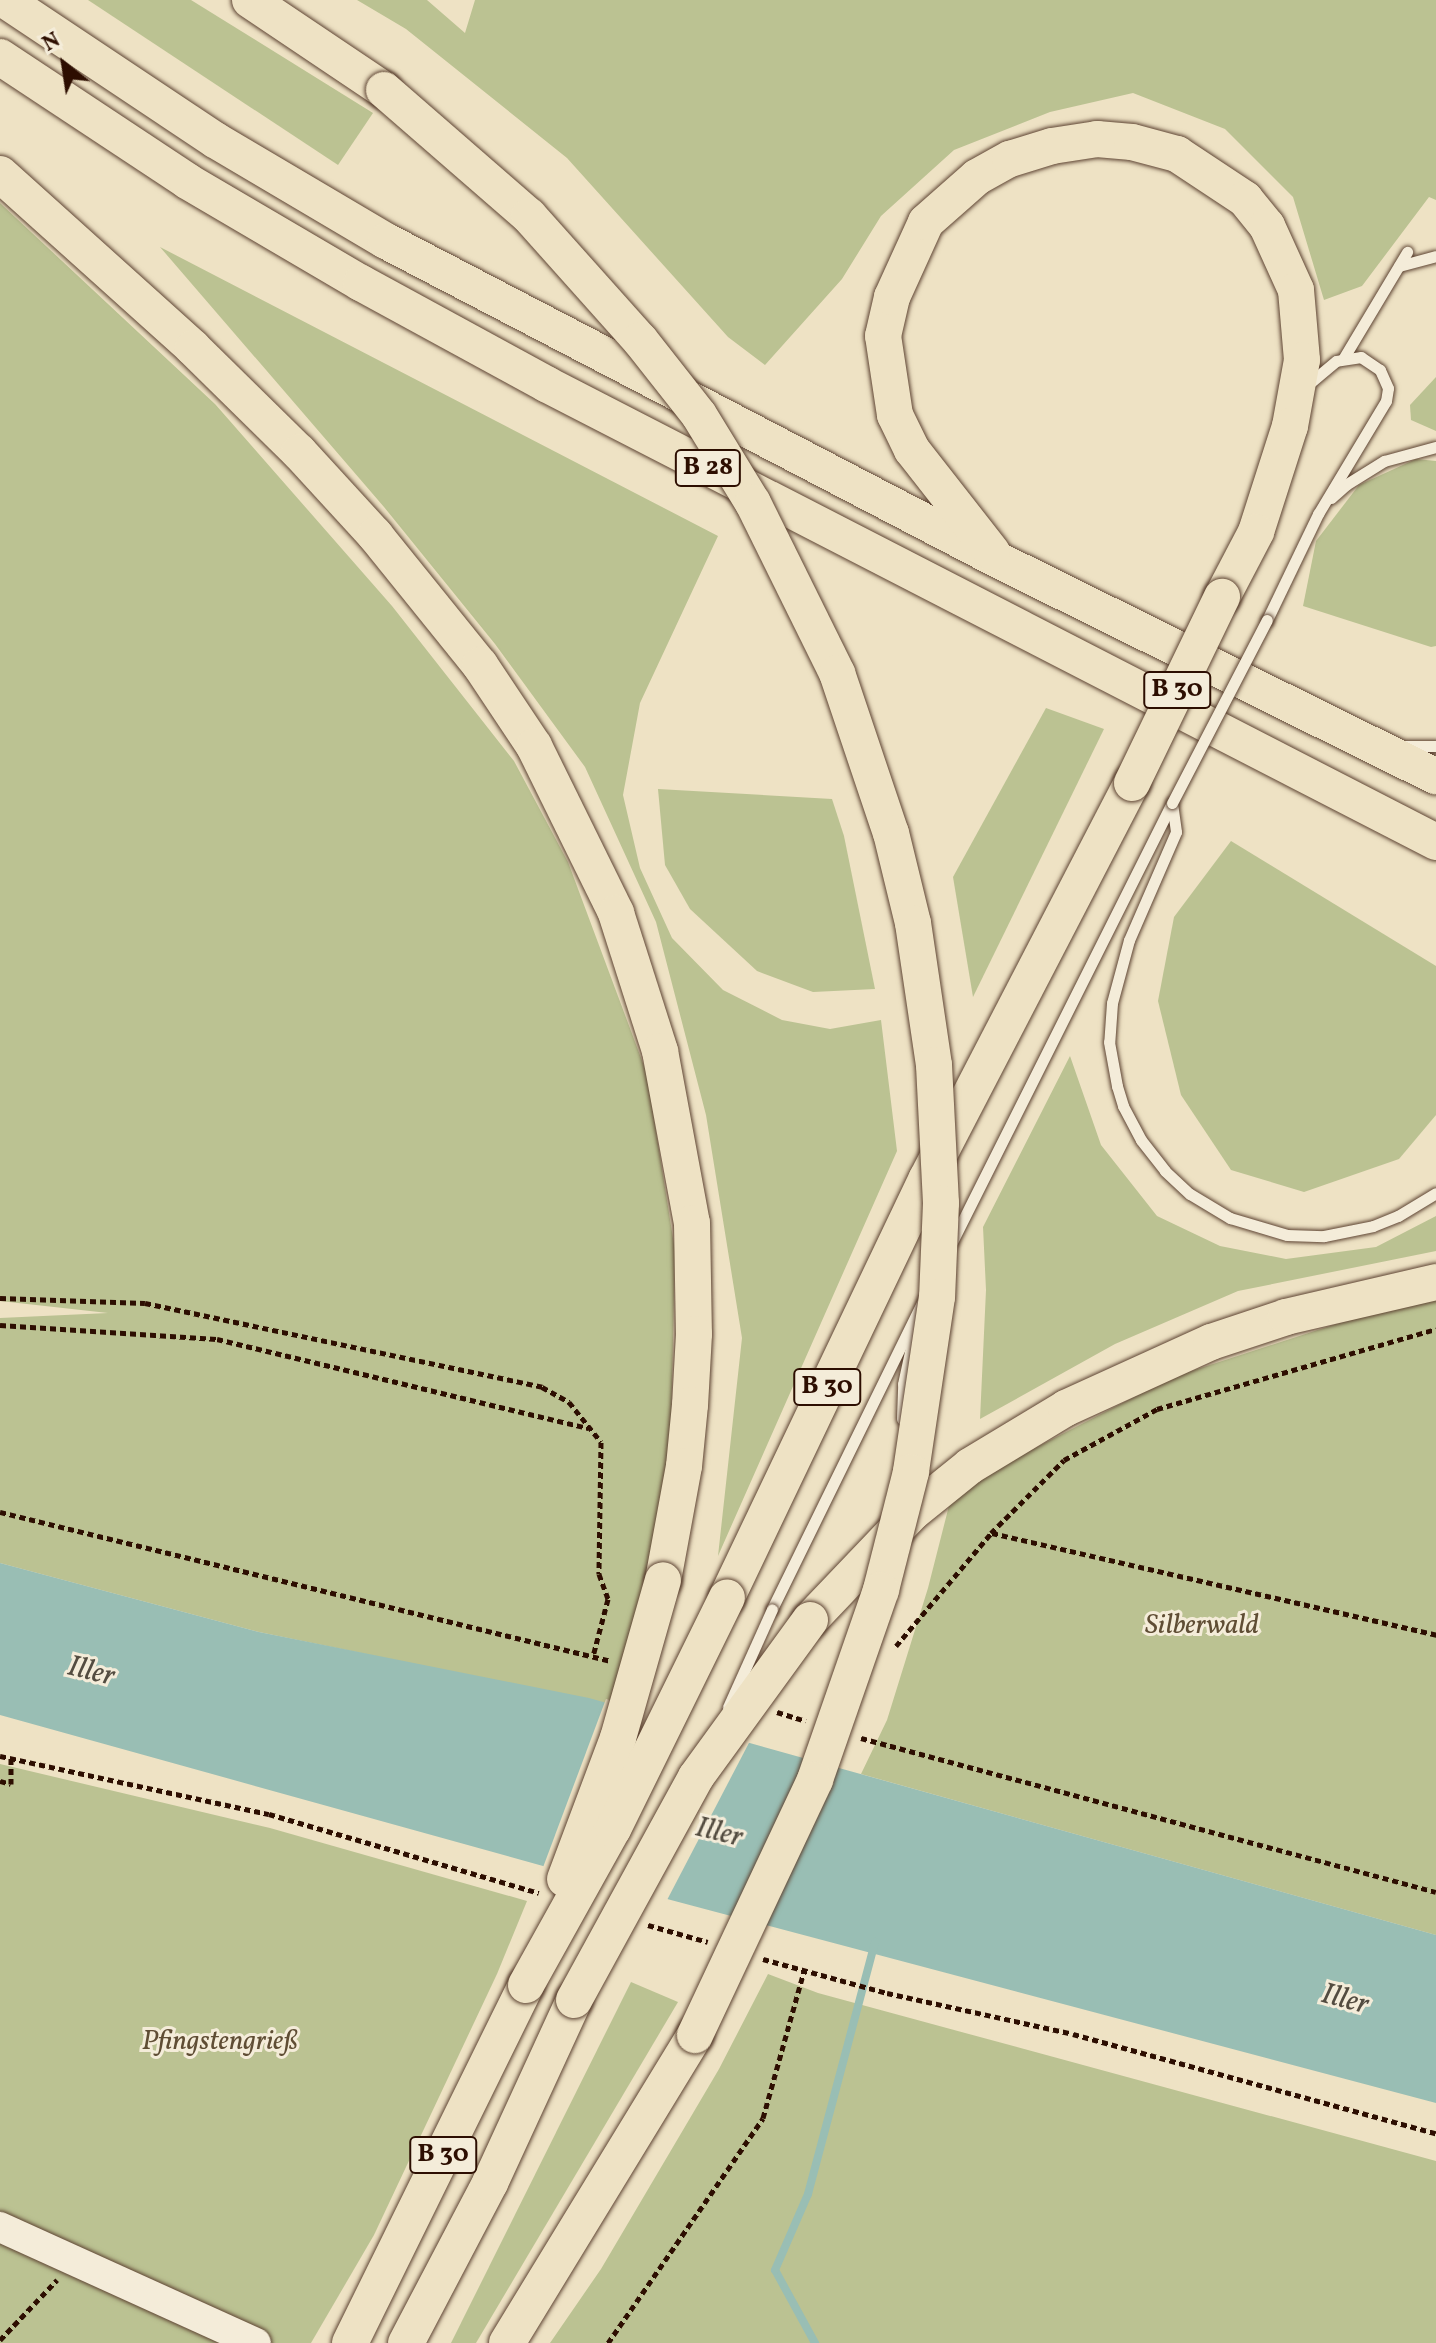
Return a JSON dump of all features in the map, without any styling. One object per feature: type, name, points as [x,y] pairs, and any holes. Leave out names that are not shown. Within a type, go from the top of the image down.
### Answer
[{"type":"highway","name":"B 28","points":[[5,0],[215,140],[386,241],[998,560],[1436,776]]},
{"type":"highway","points":[[250,0],[384,90],[529,216],[640,340],[699,415],[753,503],[837,673],[891,833],[913,923],[934,1065],[941,1203],[937,1297],[911,1472],[881,1590],[815,1780],[695,2035],[507,2343]]},
{"type":"highway","name":"B 28","points":[[0,57],[187,181],[361,283],[546,384],[1421,834]]},
{"type":"highway","points":[[998,560],[912,450],[895,415],[883,336],[892,297],[926,222],[977,177],[1010,159],[1052,146],[1097,139],[1132,142],[1177,154],[1245,199],[1267,226],[1296,290],[1302,360],[1295,401]]},
{"type":"highway","points":[[0,174],[193,348],[299,452],[375,535],[480,665],[534,746],[616,913],[660,1051],[692,1223],[694,1334],[684,1466],[663,1580],[618,1738],[526,1985]]},
{"type":"highway","name":"B 30","points":[[355,2333],[526,1985],[613,1829],[927,1178],[1132,783],[1256,532],[1274,483],[1295,401]]},
{"type":"highway","points":[[696,1777],[810,1620],[878,1538],[970,1466],[1066,1408],[1148,1368],[1286,1317],[1436,1282]]},
{"type":"highway","name":"B 30","points":[[406,2343],[490,2183],[574,2000],[696,1777]]},
{"type":"main road","points":[[0,2227],[256,2343]]},
{"type":"lane","points":[[1343,359],[1407,252]]},
{"type":"lane","points":[[1399,266],[1436,256]]},
{"type":"lane","points":[[1295,401],[1323,370],[1343,359],[1361,357],[1372,363],[1386,379],[1386,401],[1318,514]]},
{"type":"lane","points":[[1318,514],[1347,484],[1384,461],[1436,447]]},
{"type":"lane","name":"B 30","points":[[696,1777],[772,1609],[925,1296],[1318,514]]},
{"type":"lane","points":[[1376,745],[1436,746]]},
{"type":"lane","points":[[1172,803],[1176,832],[1129,940],[1112,1003],[1109,1042],[1117,1086],[1141,1140],[1165,1171],[1190,1194],[1230,1218],[1287,1235],[1324,1236],[1373,1226],[1398,1216],[1436,1193]]},
{"type":"lane","points":[[1421,834],[1436,859]]},
{"type":"lane","points":[[902,1427],[903,1384],[909,1349],[925,1296]]},
{"type":"lane","points":[[887,1509],[898,1468]]},
{"type":"path","points":[[0,1298],[145,1303],[542,1387],[569,1402],[601,1442],[599,1574],[608,1599],[593,1656],[0,1512]]},
{"type":"path","points":[[0,1325],[217,1339],[590,1429]]},
{"type":"path","points":[[893,1650],[991,1533],[1064,1460],[1157,1409],[1436,1329]]},
{"type":"path","points":[[991,1533],[1436,1635]]},
{"type":"path","points":[[872,1740],[1436,1892]]},
{"type":"path","points":[[0,1756],[269,1814],[544,1894]]},
{"type":"path","points":[[0,1781],[11,1784],[11,1758]]},
{"type":"path","points":[[636,1921],[712,1944]]},
{"type":"path","points":[[758,1957],[887,1993],[1073,2034],[1436,2133]]},
{"type":"path","points":[[608,2343],[763,2118],[804,1971]]},
{"type":"path","points":[[0,2339],[63,2273],[70,2258]]},
{"type":"green space","points":[[88,0],[191,0],[373,113],[338,165]]},
{"type":"green space","points":[[357,0],[427,0],[465,33],[475,0],[1436,0],[1436,200],[1429,197],[1362,286],[1324,300],[1293,197],[1225,129],[1133,93],[1050,112],[954,150],[881,216],[842,279],[765,365],[728,337],[567,158],[406,29]]},
{"type":"green space","points":[[0,203],[215,404],[392,606],[514,761],[568,862],[647,1074],[675,1251],[671,1429],[654,1553],[609,1704],[259,1632],[0,1563],[0,1318],[108,1313],[0,1301]]},
{"type":"green space","points":[[160,247],[718,536],[640,703],[623,795],[640,868],[672,938],[723,990],[782,1020],[830,1029],[881,1020],[897,1151],[718,1556],[742,1338],[706,1115],[656,922],[585,767],[495,644],[384,507]]},
{"type":"green space","points":[[1436,377],[1436,431],[1411,420],[1410,405]]},
{"type":"green space","points":[[1416,459],[1436,461],[1436,646],[1431,647],[1303,606],[1316,541],[1359,485]]},
{"type":"green space","points":[[1046,708],[1104,729],[973,997],[953,877]]},
{"type":"green space","points":[[658,789],[832,799],[844,836],[875,989],[813,992],[757,971],[690,909],[665,865]]},
{"type":"green space","points":[[1231,841],[1436,966],[1436,1115],[1399,1159],[1304,1192],[1231,1170],[1181,1095],[1158,1001],[1174,917]]},
{"type":"green space","points":[[1070,1056],[1101,1145],[1157,1216],[1220,1246],[1286,1259],[1376,1247],[1436,1216],[1436,1251],[1238,1291],[1115,1344],[980,1419],[986,1290],[983,1227]]},
{"type":"green space","name":"Silberwald","points":[[1436,1300],[1436,1935],[861,1774],[887,1720],[928,1588],[953,1490],[1173,1377],[1370,1313]]},
{"type":"green space","name":"Pfingstengrieß","points":[[0,1764],[270,1828],[527,1901],[497,1974],[374,2235],[311,2343],[0,2343]]},
{"type":"green space","points":[[768,1974],[818,1993],[1436,2161],[1436,2343],[550,2343],[601,2269],[719,2069]]},
{"type":"green space","points":[[631,1982],[678,2002],[476,2343],[451,2343]]},
{"type":"water","name":"Iller","points":[[0,1563],[259,1632],[589,1698],[1436,1935],[1436,2103],[543,1866],[0,1715]]},
{"type":"pier","points":[[606,1699],[751,1739],[666,1902],[542,1870]]},
{"type":"waterway","points":[[815,2343],[775,2270],[808,2194],[875,1942]]}]
